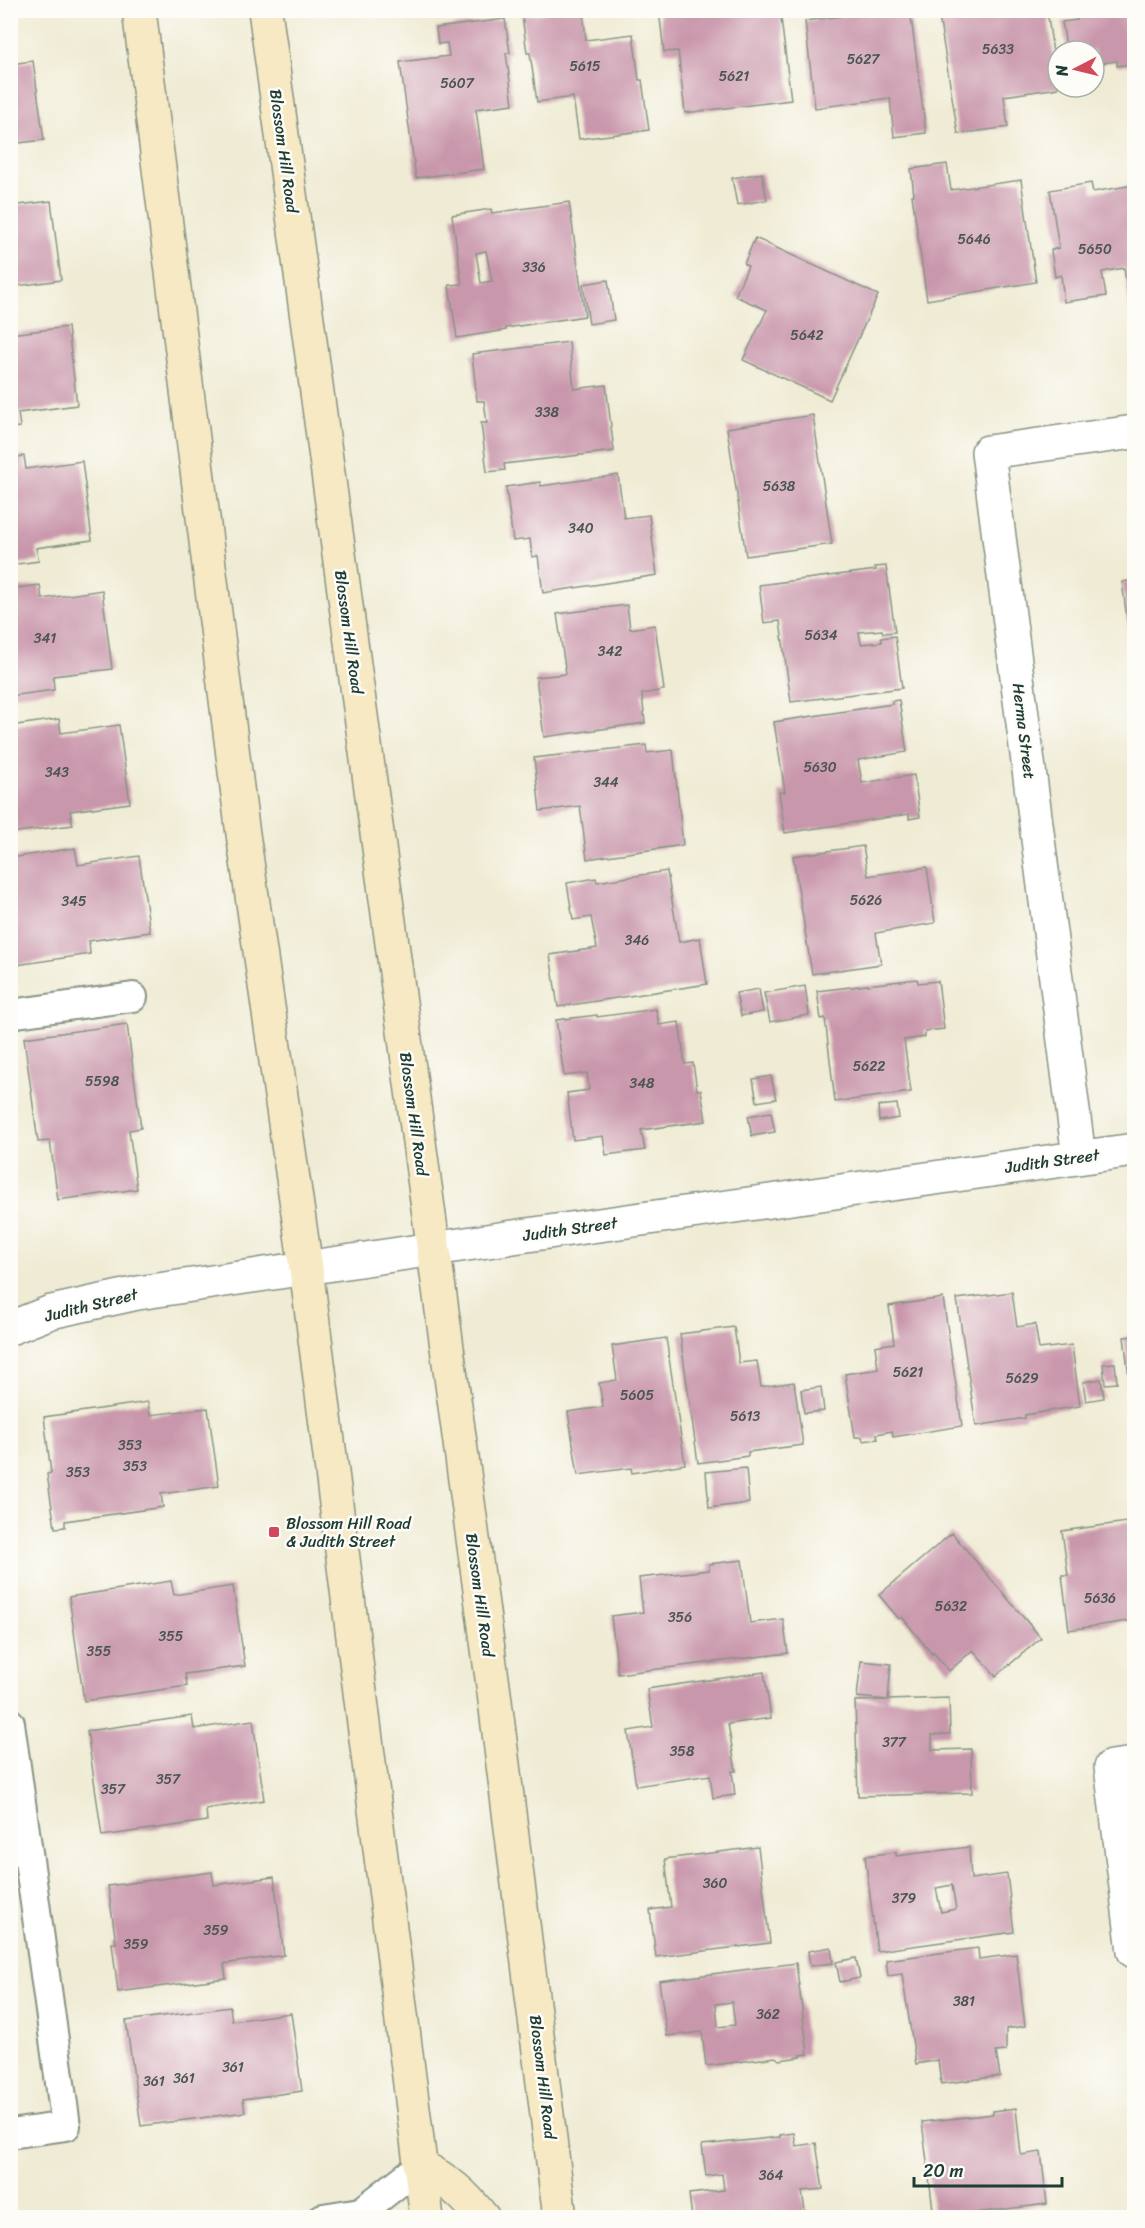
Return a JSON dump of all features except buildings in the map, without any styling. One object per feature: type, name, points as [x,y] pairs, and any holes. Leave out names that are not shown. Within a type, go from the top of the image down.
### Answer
[{"type":"main road","points":[[139,10],[242,827],[306,1268],[427,2217]]},
{"type":"main road","name":"Blossom Hill Road","points":[[265,10],[494,1693],[560,2217]]},
{"type":"main road","points":[[420,2166],[445,2179],[483,2217]]},
{"type":"street","name":"Herma Street","points":[[1079,1157],[988,452],[1134,432]]},
{"type":"street","name":"Judith Street","points":[[10,1328],[51,1312],[138,1293],[1134,1150]]},
{"type":"street","points":[[1123,1766],[1134,1951]]},
{"type":"lane","points":[[10,1014],[134,997]]},
{"type":"lane","points":[[10,1723],[66,2126],[10,2134]]},
{"type":"lane","points":[[324,2217],[361,2212],[420,2166]]},
{"type":"place","name":"Blossom Hill Road & Judith Street","points":[[274,1532]]}]
